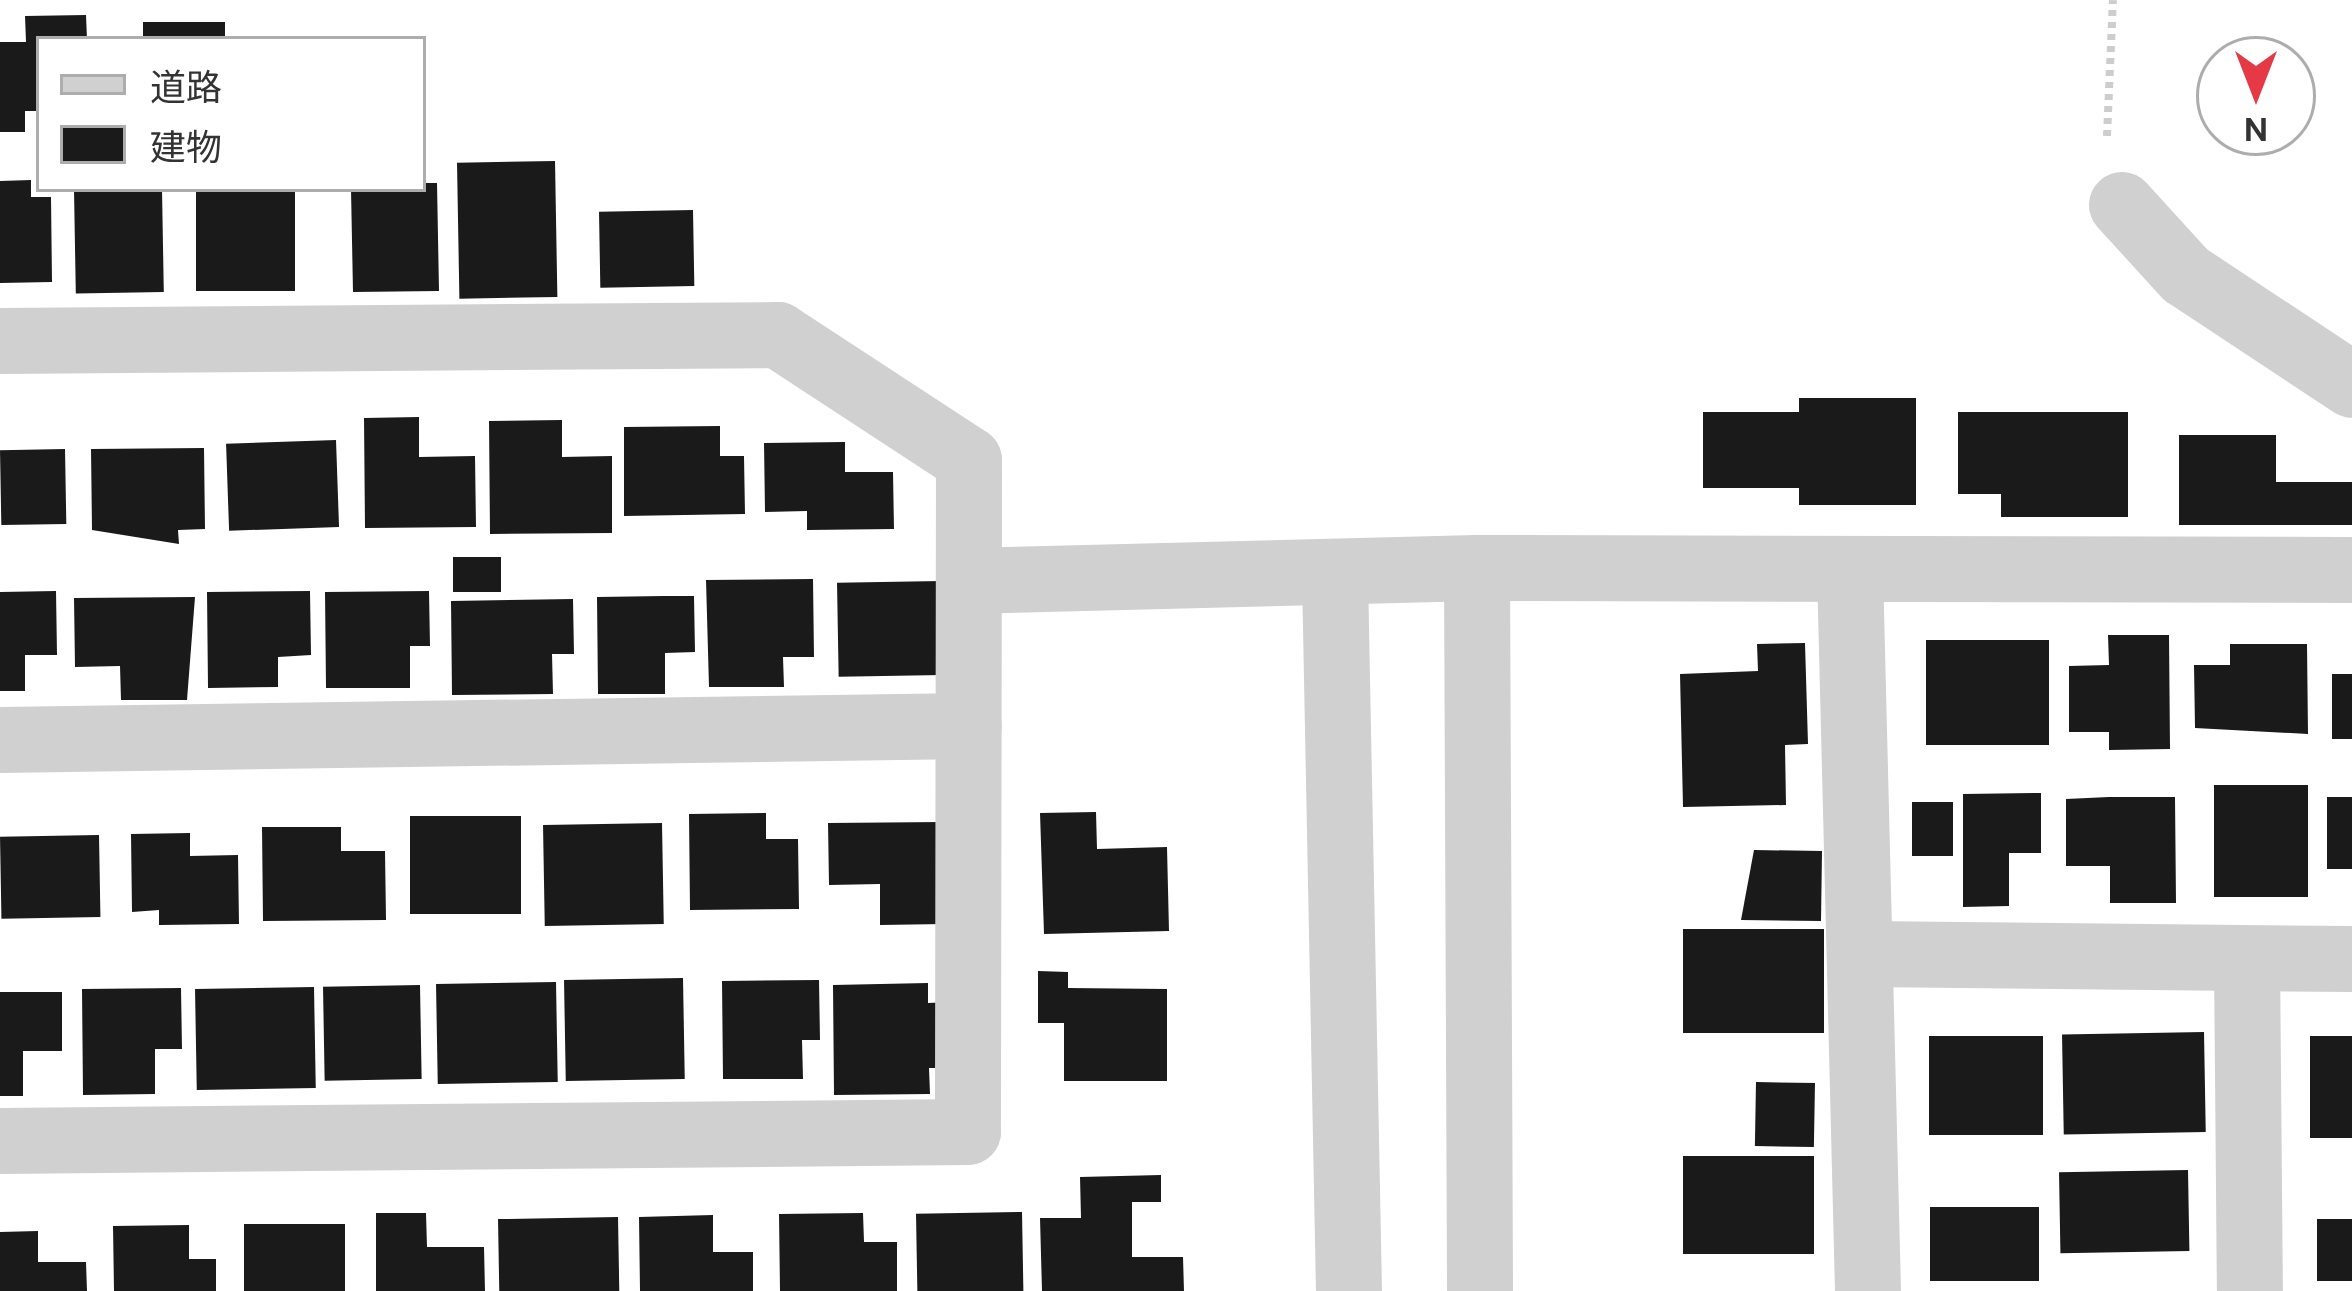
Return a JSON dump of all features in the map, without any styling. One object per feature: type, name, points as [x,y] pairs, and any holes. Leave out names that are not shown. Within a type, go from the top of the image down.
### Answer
[{"type":"street","points":[[2122,205],[2186,275],[2352,385]]},
{"type":"street","points":[[0,341],[778,334],[969,460],[968,1132],[0,1141]]},
{"type":"street","points":[[969,581],[1335,576],[1477,568],[2352,569]]},
{"type":"street","points":[[1477,568],[1480,1291]]},
{"type":"street","points":[[1850,570],[1865,954],[1868,1291]]},
{"type":"street","points":[[1335,576],[1349,1291]]},
{"type":"street","points":[[0,740],[969,726]]},
{"type":"street","points":[[1865,954],[2352,959]]},
{"type":"street","points":[[2247,959],[2250,1291]]},
{"type":"path","points":[[2114,0],[2104,170],[2122,205]]},
{"type":"building","points":[[86,15],[87,36],[36,36],[36,111],[25,111],[25,132],[0,132],[0,42],[26,42],[25,16]]},
{"type":"building","points":[[143,22],[225,22],[225,36],[143,36]]},
{"type":"building","points":[[555,161],[557,297],[459,299],[457,163]]},
{"type":"building","points":[[31,180],[31,197],[51,197],[52,282],[0,283],[0,181]]},
{"type":"building","points":[[426,183],[437,183],[439,291],[353,292],[351,192],[426,192]]},
{"type":"building","points":[[74,192],[162,192],[164,292],[76,294]]},
{"type":"building","points":[[196,192],[295,192],[295,291],[196,291]]},
{"type":"building","points":[[693,210],[694,286],[600,288],[599,212]]},
{"type":"building","points":[[1799,398],[1916,398],[1916,505],[1799,505],[1799,488],[1703,488],[1703,412],[1799,412]]},
{"type":"building","points":[[1958,412],[2128,412],[2128,517],[2001,517],[2001,494],[1958,494]]},
{"type":"building","points":[[419,417],[419,457],[475,456],[476,527],[365,528],[364,418]]},
{"type":"building","points":[[562,420],[562,457],[612,456],[612,533],[490,534],[489,421]]},
{"type":"building","points":[[720,426],[720,456],[744,456],[745,514],[624,516],[624,427]]},
{"type":"building","points":[[2179,435],[2276,435],[2276,482],[2352,482],[2352,525],[2179,525]]},
{"type":"building","points":[[336,440],[339,527],[229,531],[226,444]]},
{"type":"building","points":[[845,442],[845,472],[893,472],[894,529],[807,530],[807,511],[765,512],[764,443]]},
{"type":"building","points":[[204,448],[205,529],[178,530],[179,544],[92,530],[91,449]]},
{"type":"building","points":[[65,449],[66,524],[1,525],[0,450]]},
{"type":"building","points":[[453,557],[501,557],[501,592],[453,592]]},
{"type":"building","points":[[813,579],[814,657],[783,657],[784,687],[709,687],[706,580]]},
{"type":"building","points":[[941,581],[943,675],[839,677],[837,583]]},
{"type":"building","points":[[56,591],[57,655],[25,655],[25,691],[0,691],[0,592]]},
{"type":"building","points":[[310,591],[311,655],[278,657],[278,687],[208,688],[207,592]]},
{"type":"building","points":[[429,591],[430,646],[410,646],[410,688],[326,688],[325,592]]},
{"type":"building","points":[[694,596],[695,652],[665,653],[665,694],[598,694],[597,597]]},
{"type":"building","points":[[195,597],[187,700],[121,700],[120,666],[75,667],[74,598]]},
{"type":"building","points":[[573,599],[574,654],[552,654],[553,694],[452,695],[451,601]]},
{"type":"building","points":[[2108,635],[2169,635],[2170,749],[2109,750],[2109,732],[2069,732],[2069,666],[2109,665]]},
{"type":"building","points":[[1926,640],[2049,640],[2049,745],[1926,745]]},
{"type":"building","points":[[1805,643],[1808,744],[1785,745],[1786,805],[1683,807],[1680,674],[1758,671],[1757,644]]},
{"type":"building","points":[[2230,644],[2307,644],[2308,734],[2195,728],[2194,665],[2230,665]]},
{"type":"building","points":[[2332,674],[2352,674],[2352,739],[2332,739]]},
{"type":"building","points":[[2214,785],[2308,785],[2308,897],[2214,897]]},
{"type":"building","points":[[2041,793],[2041,853],[2009,853],[2009,906],[1963,907],[1963,794]]},
{"type":"building","points":[[2175,797],[2176,903],[2110,903],[2110,866],[2066,866],[2066,799]]},
{"type":"building","points":[[2327,797],[2352,797],[2352,869],[2327,869]]},
{"type":"building","points":[[1912,802],[1953,802],[1953,856],[1912,856]]},
{"type":"building","points":[[1096,812],[1097,849],[1167,847],[1169,931],[1044,934],[1040,813]]},
{"type":"building","points":[[766,813],[766,839],[798,839],[799,909],[690,910],[689,814]]},
{"type":"building","points":[[410,816],[521,816],[521,914],[410,914]]},
{"type":"building","points":[[942,822],[944,924],[880,925],[880,884],[829,885],[828,823]]},
{"type":"building","points":[[662,823],[664,924],[545,926],[543,825]]},
{"type":"building","points":[[262,827],[341,827],[341,851],[385,851],[386,920],[263,921]]},
{"type":"building","points":[[190,833],[190,856],[238,855],[239,924],[159,925],[159,910],[132,912],[131,834]]},
{"type":"building","points":[[99,835],[100,917],[1,919],[0,837]]},
{"type":"building","points":[[1754,850],[1822,851],[1821,921],[1741,920]]},
{"type":"building","points":[[1683,929],[1824,929],[1824,1033],[1683,1033]]},
{"type":"building","points":[[1038,971],[1068,972],[1068,988],[1167,989],[1167,1081],[1064,1081],[1064,1023],[1038,1023]]},
{"type":"building","points":[[683,978],[685,1079],[566,1081],[564,980]]},
{"type":"building","points":[[819,980],[820,1040],[802,1040],[803,1079],[723,1079],[722,981]]},
{"type":"building","points":[[556,982],[558,1082],[438,1084],[436,984]]},
{"type":"building","points":[[928,983],[928,1003],[950,1002],[951,1068],[929,1068],[930,1094],[834,1095],[833,985]]},
{"type":"building","points":[[420,985],[422,1079],[325,1081],[323,987]]},
{"type":"building","points":[[314,987],[316,1088],[197,1090],[195,989]]},
{"type":"building","points":[[181,988],[182,1049],[155,1049],[155,1094],[83,1095],[82,989]]},
{"type":"building","points":[[0,992],[62,992],[62,1051],[23,1051],[23,1096],[0,1096]]},
{"type":"building","points":[[2204,1032],[2206,1132],[2064,1134],[2062,1034]]},
{"type":"building","points":[[1929,1036],[2043,1036],[2043,1135],[1929,1135]]},
{"type":"building","points":[[2310,1036],[2352,1036],[2352,1138],[2310,1138]]},
{"type":"building","points":[[1756,1082],[1815,1083],[1814,1147],[1755,1146]]},
{"type":"building","points":[[1683,1156],[1814,1156],[1814,1254],[1683,1254]]},
{"type":"building","points":[[2188,1170],[2189,1251],[2060,1253],[2059,1172]]},
{"type":"building","points":[[1161,1175],[1161,1202],[1132,1202],[1132,1257],[1183,1257],[1184,1291],[1042,1291],[1040,1218],[1081,1218],[1080,1177]]},
{"type":"building","points":[[1930,1207],[2039,1207],[2039,1281],[1930,1281]]},
{"type":"building","points":[[1022,1212],[1023,1291],[917,1291],[916,1214]]},
{"type":"building","points":[[376,1213],[426,1213],[427,1247],[484,1247],[485,1291],[376,1291]]},
{"type":"building","points":[[863,1213],[864,1242],[897,1242],[897,1291],[780,1291],[779,1214]]},
{"type":"building","points":[[713,1215],[713,1252],[753,1252],[753,1291],[640,1291],[639,1217]]},
{"type":"building","points":[[618,1217],[619,1291],[499,1291],[498,1219]]},
{"type":"building","points":[[2317,1219],[2352,1219],[2352,1281],[2317,1281]]},
{"type":"building","points":[[244,1224],[345,1224],[345,1291],[244,1291]]},
{"type":"building","points":[[189,1225],[189,1259],[216,1259],[216,1291],[114,1291],[113,1226]]},
{"type":"building","points":[[38,1231],[38,1262],[86,1262],[87,1291],[0,1291],[0,1232]]}]
